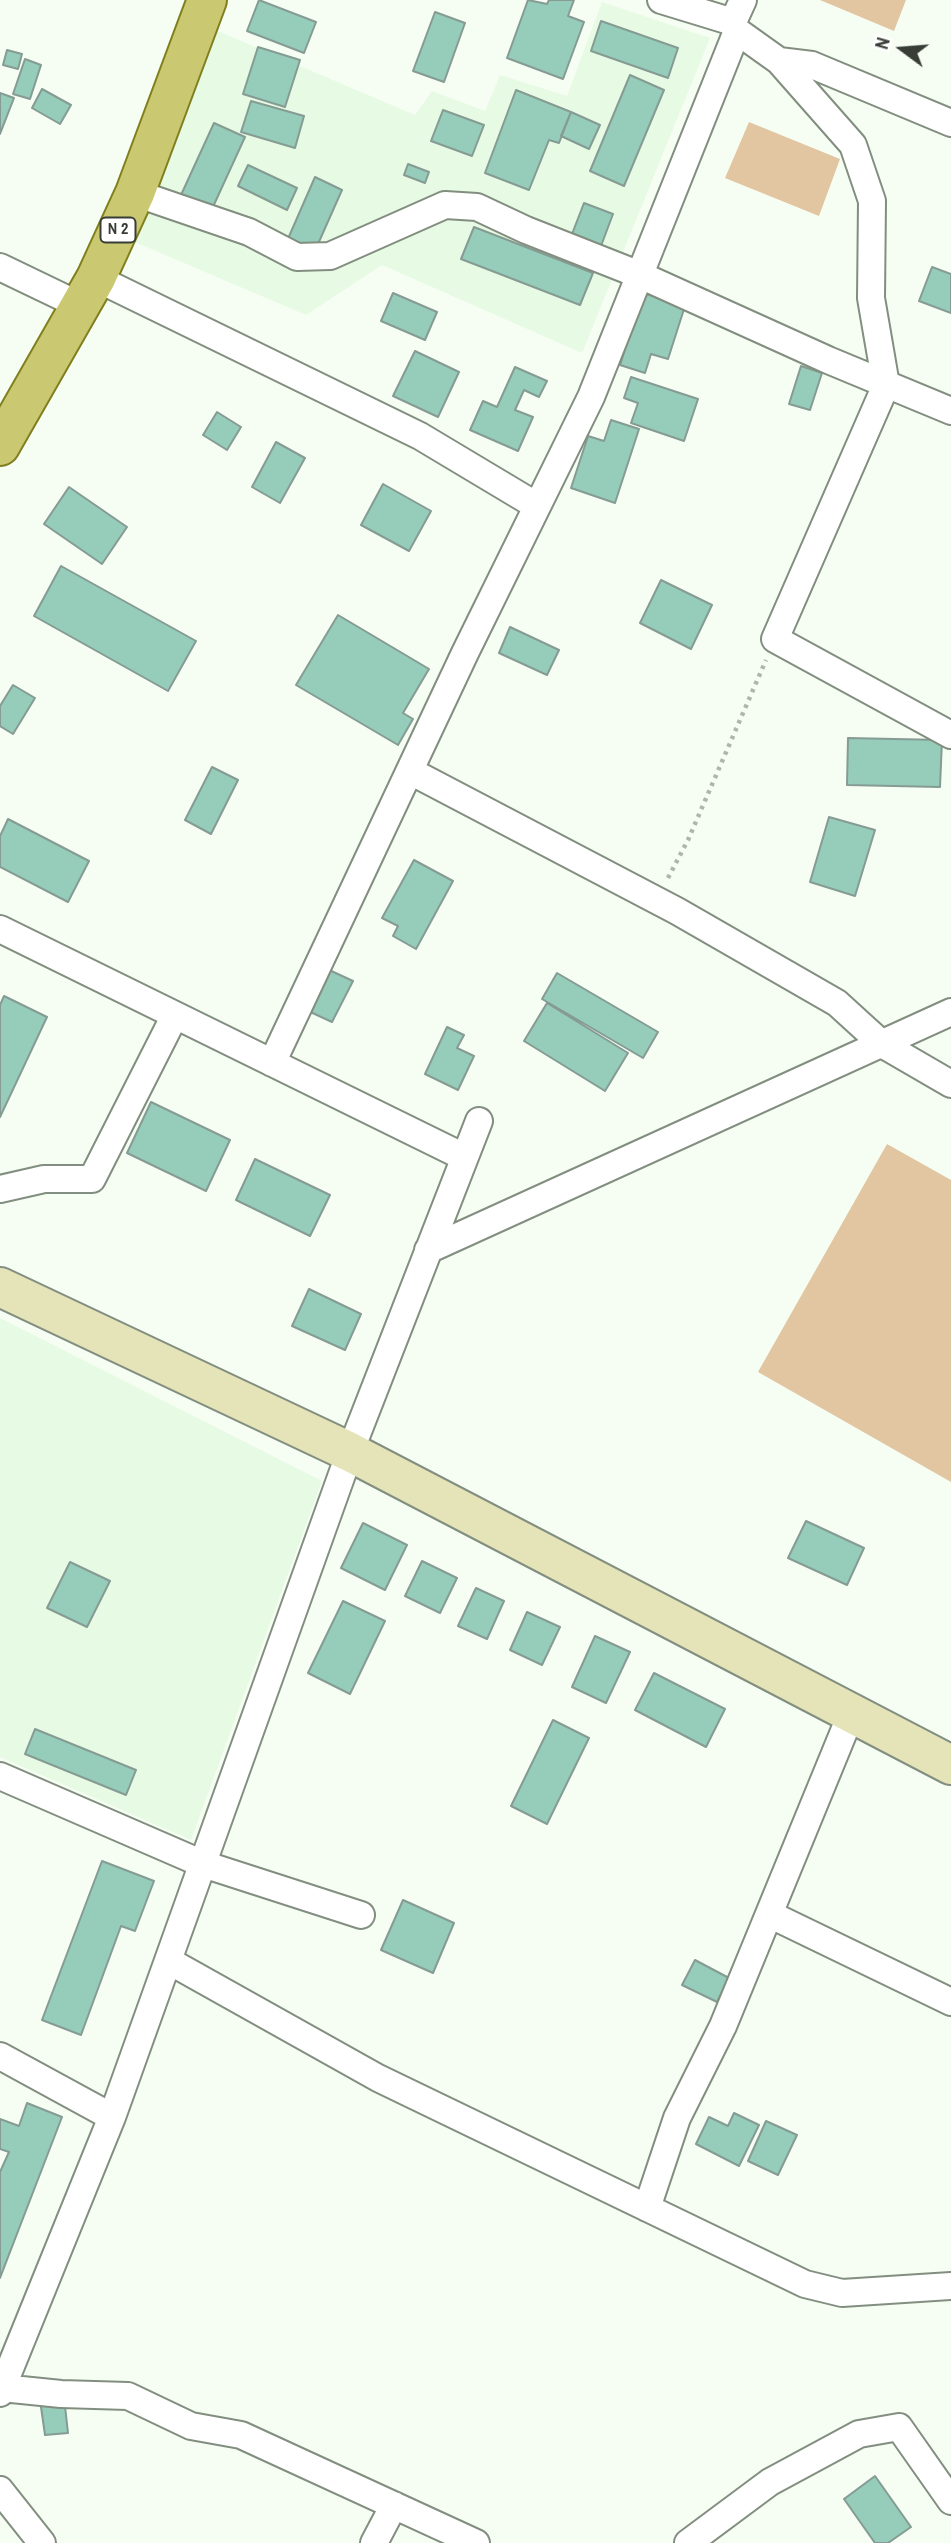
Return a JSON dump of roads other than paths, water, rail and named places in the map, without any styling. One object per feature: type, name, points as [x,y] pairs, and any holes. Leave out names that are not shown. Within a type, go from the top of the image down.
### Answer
[{"type":"main road","name":"N 2","points":[[0,446],[88,292],[135,193],[207,0]]},
{"type":"street","points":[[661,0],[738,18],[853,145],[872,201],[871,298],[886,385],[775,639],[951,735]]},
{"type":"street","points":[[272,1063],[591,397],[738,18]]},
{"type":"street","points":[[779,61],[812,65],[951,123]]},
{"type":"street","points":[[135,193],[248,232],[297,257],[330,256],[445,205],[478,207],[526,230],[640,275],[886,385],[951,411]]},
{"type":"street","points":[[0,267],[88,292],[420,436],[537,506]]},
{"type":"street","points":[[410,771],[677,911],[838,1003],[882,1044],[951,1084]]},
{"type":"street","points":[[0,929],[464,1157]]},
{"type":"street","points":[[428,1250],[951,1012]]},
{"type":"street","points":[[0,1189],[44,1179],[92,1179],[174,1015]]},
{"type":"street","points":[[476,2543],[241,2435],[191,2426],[128,2396],[1,2391],[111,2117],[350,1452],[479,1121]]},
{"type":"street","points":[[0,1287],[350,1452],[951,1765]]},
{"type":"street","points":[[647,2208],[677,2118],[723,2026],[852,1712]]},
{"type":"street","points":[[0,1776],[203,1864],[361,1915]]},
{"type":"street","points":[[769,1914],[951,2002]]},
{"type":"street","points":[[169,1961],[378,2078],[805,2284],[842,2293],[951,2286]]},
{"type":"street","points":[[0,2056],[111,2117]]},
{"type":"street","points":[[688,2543],[770,2482],[859,2434],[899,2427],[951,2501]]},
{"type":"street","points":[[0,2490],[42,2543]]},
{"type":"street","points":[[374,2543],[394,2505]]}]
